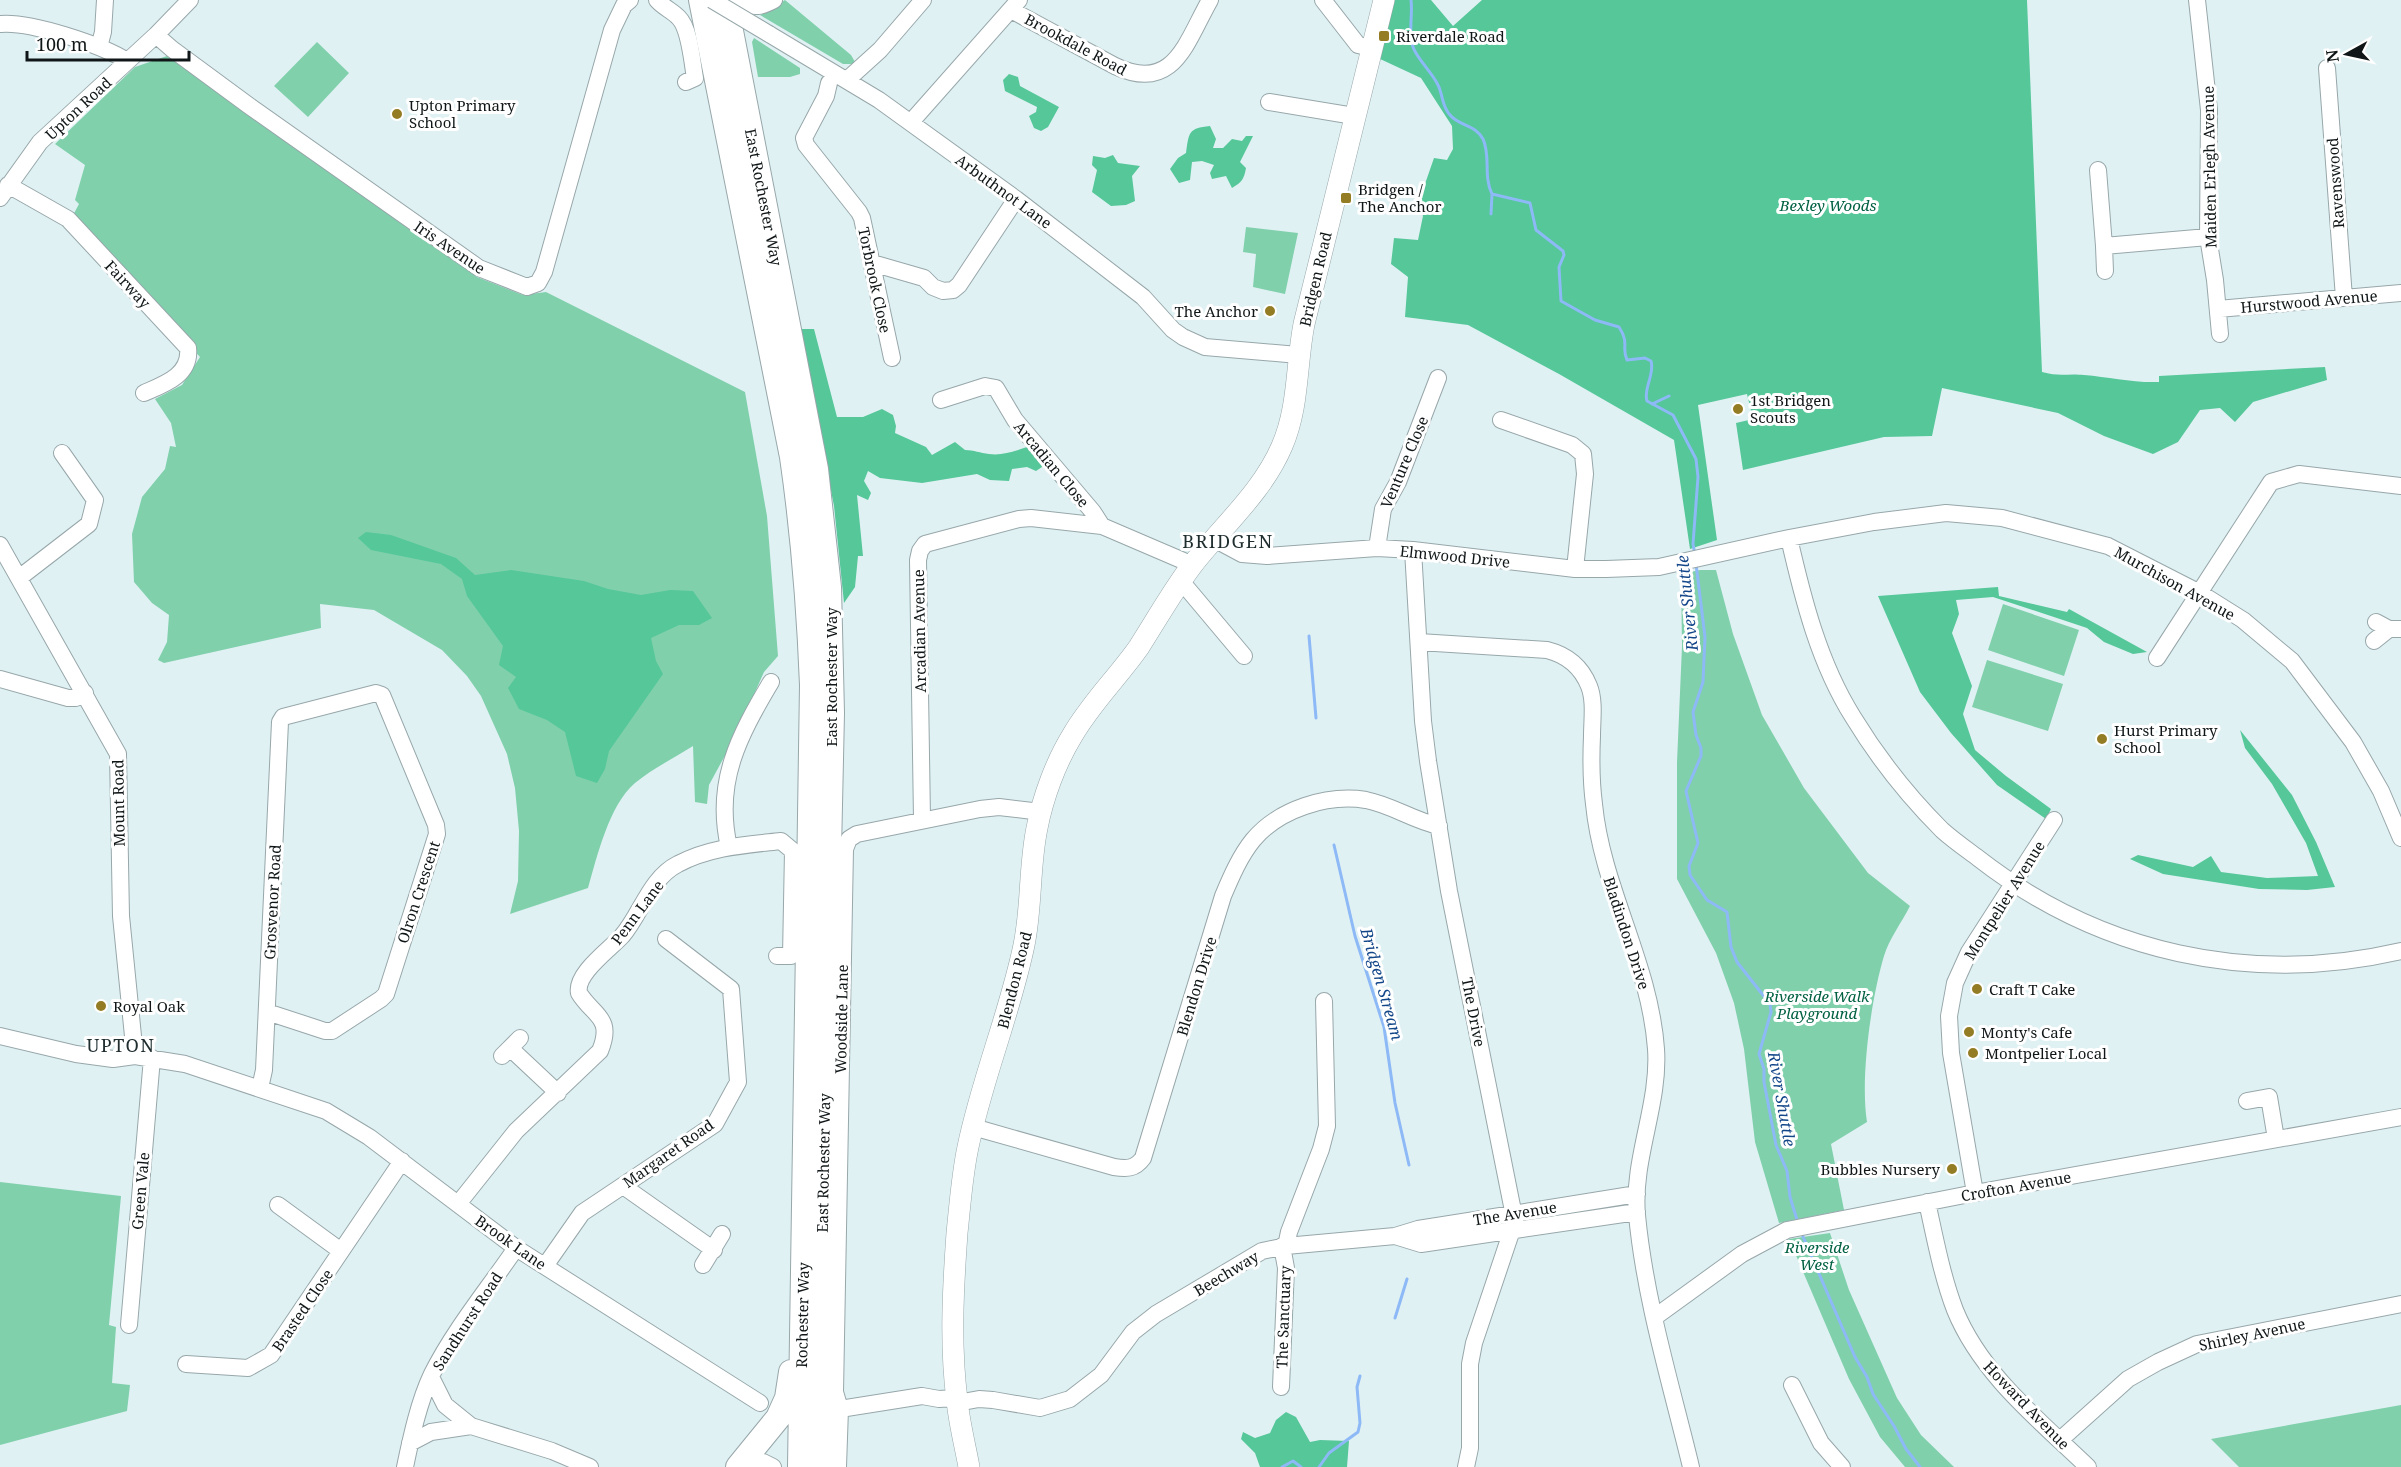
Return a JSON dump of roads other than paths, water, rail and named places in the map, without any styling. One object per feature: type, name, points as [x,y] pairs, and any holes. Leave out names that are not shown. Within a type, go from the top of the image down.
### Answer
[{"type":"highway","name":"East Rochester Way","points":[[701,0],[778,382],[792,457],[804,544],[812,685],[804,1163]]},
{"type":"highway","name":"East Rochester Way","points":[[725,0],[805,403],[816,469],[830,587],[832,713],[819,1364]]},
{"type":"highway","points":[[738,1467],[778,1418],[787,1398],[792,1360],[795,1210],[804,1163]]},
{"type":"highway","name":"Rochester Way","points":[[800,1467],[804,1163]]},
{"type":"highway","points":[[819,1364],[823,1400],[822,1467]]},
{"type":"highway","name":"Rochester Way","points":[[814,1467],[819,1364]]},
{"type":"main road","name":"Bridgen Road","points":[[1214,539],[1272,467],[1293,414],[1298,355],[1354,116],[1384,0]]},
{"type":"main road","name":"Blendon Road","points":[[969,1467],[957,1401],[952,1333],[964,1166],[1017,978],[1030,909],[1036,828],[1063,753],[1072,735],[1137,649],[1187,573],[1214,539]]},
{"type":"street","points":[[99,47],[104,32],[105,0]]},
{"type":"street","name":"Upton Road","points":[[4,191],[40,142],[156,35],[190,0]]},
{"type":"street","name":"Iris Avenue","points":[[156,35],[248,105],[479,268],[526,287],[538,283],[544,272],[612,30],[624,5],[630,0]]},
{"type":"street","points":[[657,0],[664,8],[677,15],[684,24],[695,78],[686,81]]},
{"type":"street","name":"Arbuthnot Lane","points":[[712,0],[848,80],[911,122],[1143,297],[1173,330],[1183,337],[1204,347],[1298,355]]},
{"type":"street","points":[[743,0],[750,6],[759,7],[774,0]]},
{"type":"street","points":[[848,80],[880,50],[923,0]]},
{"type":"street","name":"Brookdale Road","points":[[1015,5],[1115,66],[1133,74],[1143,75],[1161,72],[1174,62],[1210,0]]},
{"type":"street","points":[[1323,0],[1358,45],[1371,48]]},
{"type":"street","name":"Maiden Erlegh Avenue","points":[[2197,0],[2209,110],[2208,237],[2220,334]]},
{"type":"street","points":[[911,122],[1015,5]]},
{"type":"street","points":[[0,24],[32,27],[99,47],[127,61]]},
{"type":"street","name":"Ravenswood","points":[[2327,68],[2344,298]]},
{"type":"street","name":"Torbrook Close","points":[[829,83],[826,96],[804,138],[806,146],[859,212],[892,358]]},
{"type":"street","points":[[1276,98],[1354,116]]},
{"type":"street","points":[[2098,170],[2105,271]]},
{"type":"street","name":"Fairway","points":[[4,191],[68,219],[188,348],[189,357],[182,373],[173,380],[144,393]]},
{"type":"street","points":[[872,263],[924,278],[933,287],[943,291],[953,290],[959,285],[1016,199]]},
{"type":"street","points":[[2104,246],[2208,237]]},
{"type":"street","name":"Hurstwood Avenue","points":[[2218,309],[2401,293]]},
{"type":"street","name":"Venture Close","points":[[1377,548],[1383,509],[1398,482],[1438,378]]},
{"type":"street","name":"Arcadian Close","points":[[941,400],[985,386],[996,388],[1015,420],[1093,512],[1102,526]]},
{"type":"street","points":[[1502,420],[1572,445],[1583,454],[1584,474],[1575,569]]},
{"type":"street","points":[[19,578],[89,524],[96,500],[62,453]]},
{"type":"street","points":[[2157,658],[2271,482],[2299,474],[2401,486]]},
{"type":"street","name":"Murchison Avenue","points":[[1699,558],[1874,522],[1946,513],[2002,518],[2108,546],[2200,592],[2243,620],[2292,662],[2353,742],[2381,791],[2401,838]]},
{"type":"street","name":"Arcadian Avenue","points":[[921,819],[918,560],[925,544],[1019,519],[1031,518],[1102,526],[1187,573]]},
{"type":"street","points":[[1789,538],[1802,595],[1824,658],[1852,715],[1892,776],[1943,831],[2012,885],[2064,914],[2107,931],[2154,949],[2205,959],[2262,964],[2323,965],[2401,951]]},
{"type":"street","name":"Elmwood Drive","points":[[1214,539],[1242,554],[1267,556],[1377,548],[1413,550],[1575,569],[1632,568],[1678,563],[1699,558]]},
{"type":"street","name":"Mount Road","points":[[0,545],[118,754],[121,916],[135,1056]]},
{"type":"street","name":"The Drive","points":[[1413,550],[1424,732],[1449,891],[1514,1213],[1513,1230],[1474,1342],[1470,1364],[1470,1448],[1466,1467]]},
{"type":"street","points":[[1187,573],[1244,656]]},
{"type":"street","points":[[2374,641],[2389,627]]},
{"type":"street","name":"Bladindon Drive","points":[[1419,642],[1547,650],[1560,653],[1570,659],[1590,688],[1591,766],[1598,835],[1611,888],[1636,954],[1656,1046],[1657,1070],[1637,1194],[1637,1212],[1643,1258],[1655,1317],[1691,1467]]},
{"type":"street","points":[[0,679],[64,698],[76,698],[85,693]]},
{"type":"street","points":[[729,847],[723,822],[725,787],[729,771],[747,722],[771,682]]},
{"type":"street","name":"Olron Crescent","points":[[267,1012],[325,1031],[332,1031],[386,994],[436,834],[436,825],[382,694],[376,693],[283,717]]},
{"type":"street","name":"Grosvenor Road","points":[[260,1088],[264,1070],[280,722],[283,717]]},
{"type":"street","name":"Blendon Drive","points":[[974,1127],[1114,1167],[1125,1169],[1138,1165],[1143,1158],[1223,896],[1242,856],[1254,839],[1266,827],[1300,808],[1326,801],[1351,799],[1380,804],[1425,823],[1439,826]]},
{"type":"street","name":"Woodside Lane","points":[[838,1467],[840,1409],[835,1392],[844,855],[849,839],[857,834],[921,819],[996,807],[1041,812]]},
{"type":"street","name":"Montpelier Avenue","points":[[1975,1193],[1951,1053],[1949,1016],[1955,983],[1969,952],[2054,820]]},
{"type":"street","name":"Penn Lane","points":[[558,1093],[596,1057],[603,1043],[601,1018],[579,993],[580,979],[629,928],[654,884],[675,865],[706,852],[729,847],[781,842],[793,851],[791,956],[777,956]]},
{"type":"street","name":"Margaret Road","points":[[545,1266],[582,1213],[715,1124],[738,1082],[731,989],[666,939]]},
{"type":"street","points":[[1284,1246],[1321,1149],[1327,1126],[1324,1001]]},
{"type":"street","name":"Brook Lane","points":[[0,1036],[76,1054],[113,1059],[135,1056],[185,1064],[326,1111],[369,1137],[516,1248],[760,1403]]},
{"type":"street","points":[[458,1204],[516,1131],[558,1093],[510,1048]]},
{"type":"street","name":"Green Vale","points":[[129,1325],[152,1058]]},
{"type":"street","points":[[2247,1101],[2269,1097],[2276,1139]]},
{"type":"street","name":"Crofton Avenue","points":[[1655,1317],[1742,1254],[1773,1236],[1800,1227],[1975,1193],[2401,1117]]},
{"type":"street","name":"Brasted Close","points":[[186,1364],[248,1368],[271,1355],[402,1161]]},
{"type":"street","points":[[622,1186],[714,1250]]},
{"type":"street","name":"The Avenue","points":[[1284,1246],[1395,1236],[1418,1229],[1637,1194]]},
{"type":"street","name":"Howard Avenue","points":[[1927,1202],[1956,1310],[1976,1350],[1996,1377],[2088,1467]]},
{"type":"street","points":[[278,1205],[342,1251]]},
{"type":"street","name":"The Avenue","points":[[1395,1236],[1421,1244],[1637,1212]]},
{"type":"street","points":[[703,1265],[722,1234]]},
{"type":"street","name":"Beechway","points":[[840,1409],[922,1396],[939,1400],[993,1400],[1040,1408],[1070,1399],[1101,1375],[1133,1332],[1156,1314],[1262,1251],[1284,1246]]},
{"type":"street","name":"The Sanctuary","points":[[1281,1387],[1286,1268],[1284,1246]]},
{"type":"street","name":"Sandhurst Road","points":[[405,1467],[410,1443],[431,1377],[442,1355],[516,1248]]},
{"type":"street","name":"Shirley Avenue","points":[[2060,1440],[2128,1380],[2158,1362],[2197,1344],[2401,1304]]},
{"type":"street","points":[[431,1377],[445,1405],[471,1426],[552,1451],[590,1467]]},
{"type":"street","points":[[1792,1385],[1821,1443],[1842,1467]]},
{"type":"street","points":[[410,1443],[431,1432],[471,1426]]},
{"type":"street","points":[[744,1467],[763,1462],[773,1467]]},
{"type":"waterway","name":"River Shuttle","points":[[1411,0],[1413,47],[1438,85],[1447,112],[1454,119],[1476,131],[1483,139],[1487,152],[1488,180],[1492,194]]},
{"type":"waterway","name":"River Shuttle","points":[[1492,194],[1530,203],[1536,230],[1563,251],[1564,255],[1559,267],[1561,301],[1595,320],[1619,327],[1625,341],[1627,360],[1645,358],[1651,361],[1652,371],[1646,391],[1647,401],[1673,415],[1696,459],[1698,477],[1693,544],[1695,555]]},
{"type":"waterway","points":[[1491,214],[1492,194]]},
{"type":"waterway","points":[[1652,404],[1669,396]]},
{"type":"waterway","name":"River Shuttle","points":[[1696,564],[1705,637],[1703,682],[1693,712],[1701,756],[1686,791],[1698,843],[1689,866],[1690,875],[1707,900],[1727,912],[1731,947],[1737,962],[1770,1004],[1771,1012],[1759,1054],[1764,1069],[1764,1082],[1776,1145],[1787,1171],[1790,1197],[1798,1223]]},
{"type":"waterway","name":"Bridgen Stream","points":[[1309,636],[1316,718]]},
{"type":"waterway","name":"Bridgen Stream","points":[[1334,845],[1355,936],[1384,1027],[1395,1103],[1409,1165]]},
{"type":"waterway","name":"River Shuttle","points":[[1801,1232],[1873,1394],[1906,1449],[1920,1467]]},
{"type":"waterway","name":"Bridgen Stream","points":[[1395,1318],[1407,1279]]},
{"type":"waterway","name":"Bridgen Stream","points":[[1319,1467],[1329,1453],[1358,1432],[1360,1423],[1357,1387],[1360,1376]]},
{"type":"waterway","name":"Bridgen Stream","points":[[1282,1467],[1293,1461],[1301,1467]]},
{"type":"place","name":"Riverdale Road","points":[[1384,36]]},
{"type":"place","name":"Upton Primary School","points":[[397,114]]},
{"type":"place","name":"Bridgen / The Anchor","points":[[1346,198]]},
{"type":"place","name":"The Anchor","points":[[1270,311]]},
{"type":"place","name":"1st Bridgen Scouts","points":[[1738,409]]},
{"type":"place","name":"Hurst Primary School","points":[[2102,739]]},
{"type":"place","name":"Craft T Cake","points":[[1977,989]]},
{"type":"place","name":"Royal Oak","points":[[101,1006]]},
{"type":"place","name":"Monty's Cafe","points":[[1969,1032]]},
{"type":"place","name":"Montpelier Local","points":[[1973,1053]]},
{"type":"place","name":"Bubbles Nursery","points":[[1952,1169]]},
{"type":"district","name":"BRIDGEN","points":[[1228,541]]},
{"type":"district","name":"UPTON","points":[[121,1045]]},
{"type":"park label","name":"Bexley Woods","points":[[1828,205]]},
{"type":"park label","name":"Riverside Walk Playground","points":[[1817,1004]]},
{"type":"park label","name":"Riverside West","points":[[1817,1256]]}]
